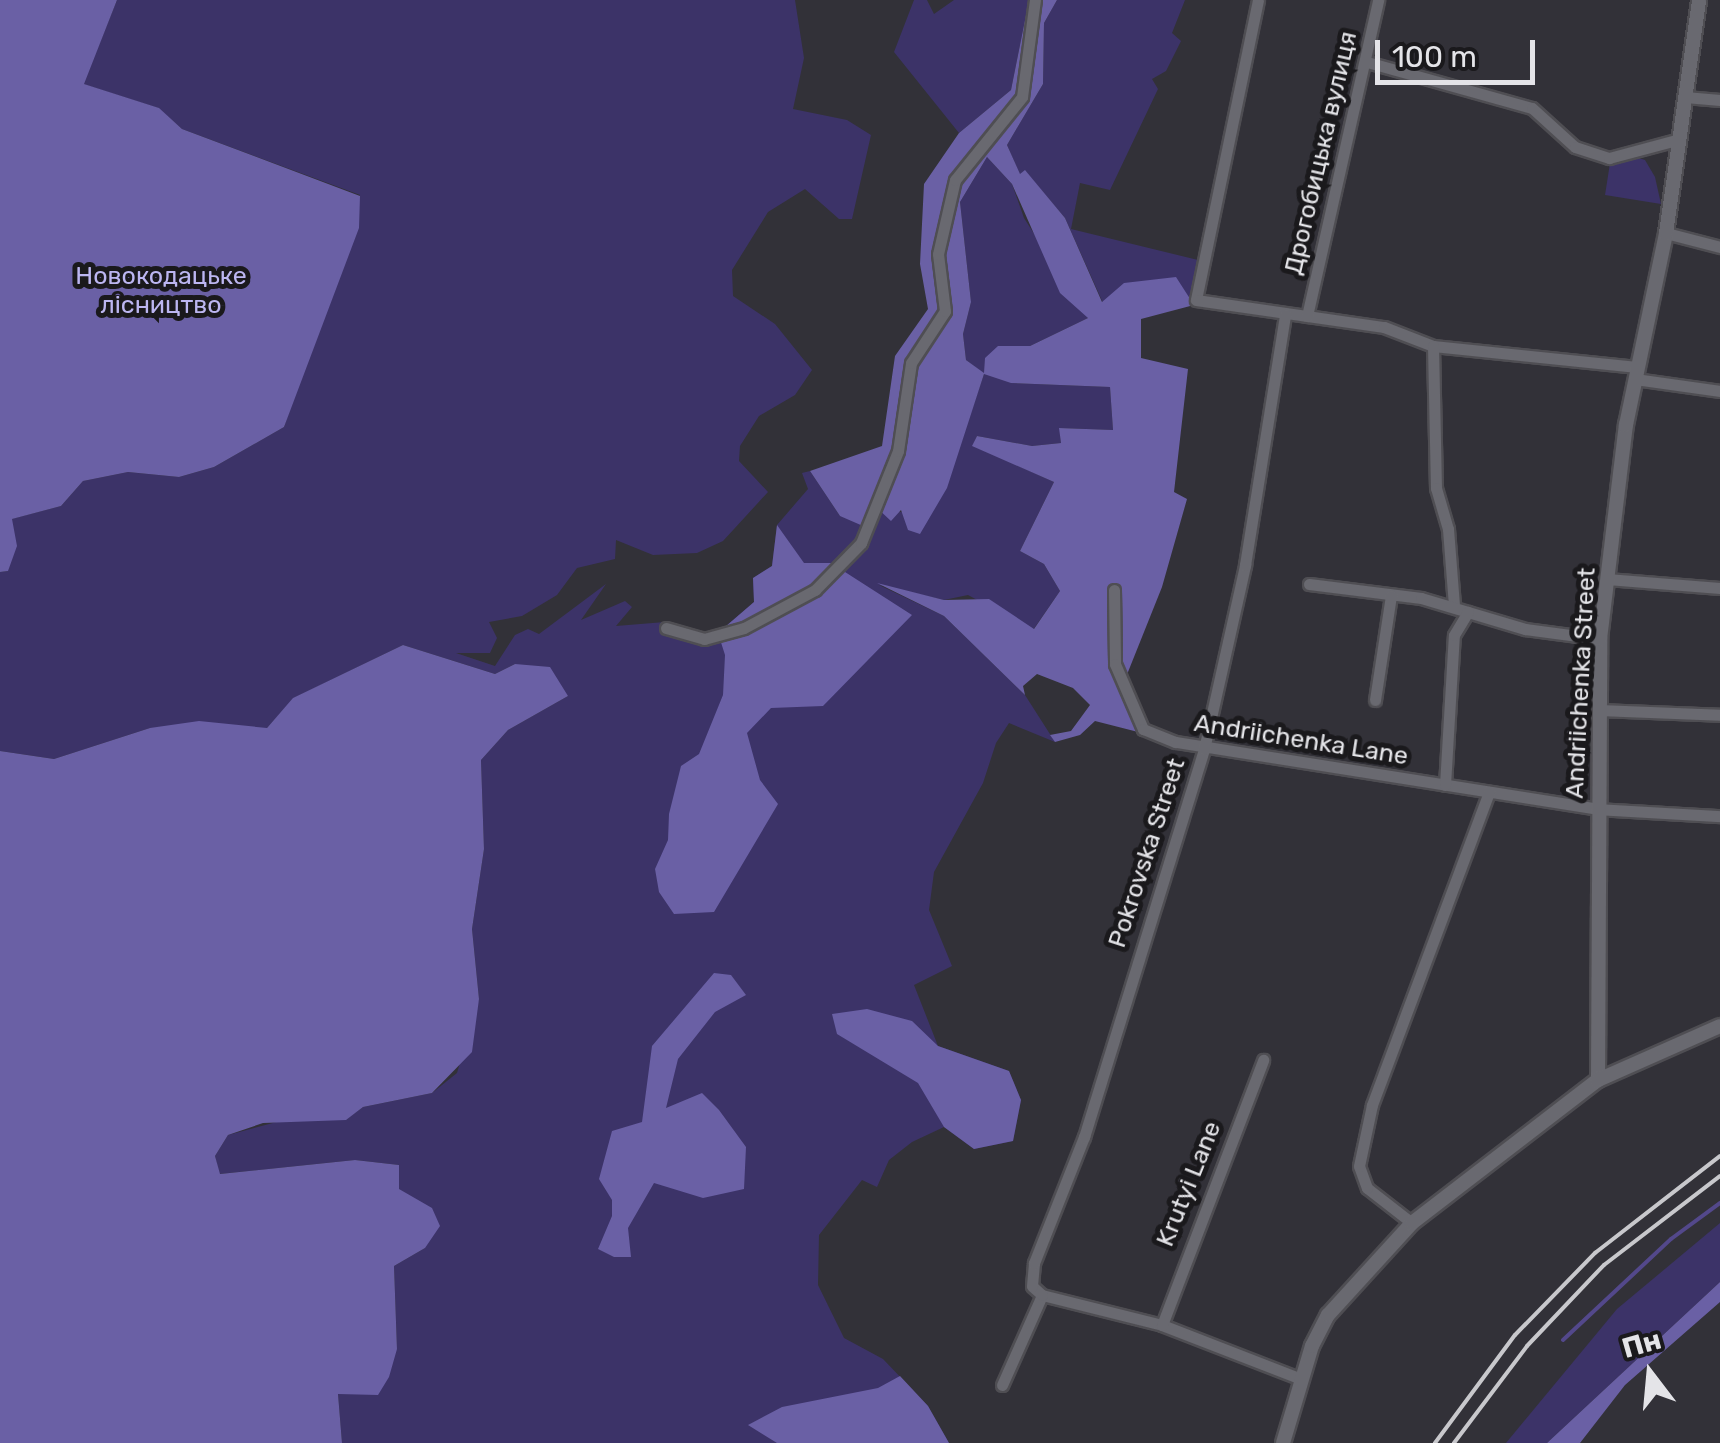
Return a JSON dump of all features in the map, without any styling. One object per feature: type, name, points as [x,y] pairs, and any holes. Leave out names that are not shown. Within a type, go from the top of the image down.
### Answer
[{"type":"street","points":[[666,628],[704,639],[744,628],[815,590],[861,543],[898,451],[911,363],[945,311],[938,254],[942,220],[955,180],[975,149],[1022,97],[1035,0]]},
{"type":"street","points":[[1258,0],[1196,300],[1384,326],[1433,346],[1636,373],[1720,392]]},
{"type":"street","name":"Дрогобицька вулиця","points":[[1306,316],[1378,0]]},
{"type":"street","name":"Andriichenka Street","points":[[1598,1080],[1600,638],[1636,373],[1666,233],[1700,0]]},
{"type":"street","points":[[1366,62],[1532,108],[1576,147],[1609,158],[1680,138]]},
{"type":"street","points":[[1685,97],[1720,100]]},
{"type":"street","points":[[1666,233],[1720,247]]},
{"type":"street","name":"Pokrovska Street","points":[[1002,1385],[1042,1295],[1032,1286],[1034,1263],[1084,1136],[1204,749],[1245,565],[1285,314]]},
{"type":"street","points":[[1433,346],[1436,488],[1448,530],[1454,606]]},
{"type":"street","points":[[1607,579],[1720,588]]},
{"type":"street","points":[[1309,584],[1454,606],[1525,629],[1600,638]]},
{"type":"street","name":"Andriichenka Lane","points":[[1114,590],[1115,664],[1143,729],[1204,749],[1597,809],[1720,816]]},
{"type":"street","points":[[1374,700],[1391,595]]},
{"type":"street","points":[[1445,786],[1454,635],[1468,612]]},
{"type":"street","points":[[1598,710],[1720,715]]},
{"type":"street","points":[[1412,1223],[1366,1188],[1359,1166],[1378,1087],[1489,792]]},
{"type":"street","points":[[1283,1443],[1301,1380],[1337,1302],[1412,1223],[1598,1080],[1720,1026]]},
{"type":"street","name":"Krutyi Lane","points":[[1162,1325],[1263,1060]]},
{"type":"street","points":[[1042,1295],[1162,1325],[1301,1380]]},
{"type":"shaded area","points":[[117,0],[795,0],[804,58],[793,109],[847,120],[871,135],[852,219],[839,219],[805,189],[768,212],[732,270],[733,296],[775,324],[812,370],[795,395],[759,416],[740,446],[739,461],[768,492],[723,541],[697,553],[653,555],[616,540],[615,559],[577,568],[557,595],[522,616],[489,622],[497,638],[490,653],[456,653],[495,666],[515,635],[528,629],[539,634],[606,584],[581,620],[625,601],[632,607],[616,626],[665,622],[704,636],[718,633],[754,602],[753,578],[772,566],[777,525],[808,489],[802,473],[810,471],[840,516],[876,507],[906,513],[973,406],[984,374],[966,360],[963,334],[971,302],[960,202],[987,157],[1012,184],[1024,218],[1088,318],[1030,346],[998,346],[1012,383],[1110,387],[1113,430],[1060,428],[1061,443],[1032,446],[977,436],[973,445],[1054,482],[1020,551],[1044,564],[1060,591],[1033,630],[968,595],[944,600],[879,585],[944,616],[1025,695],[1055,742],[1009,723],[996,743],[983,783],[934,872],[929,910],[952,966],[914,985],[938,1046],[1009,1071],[1021,1100],[1013,1141],[974,1149],[944,1127],[912,1142],[889,1160],[877,1187],[862,1180],[819,1235],[818,1285],[844,1338],[883,1359],[928,1406],[949,1443],[342,1443],[338,1394],[356,1393],[397,1349],[394,1266],[425,1248],[399,1189],[399,1165],[355,1160],[219,1174],[215,1156],[228,1135],[284,1120],[345,1120],[363,1107],[432,1093],[457,1073],[479,999],[472,929],[484,849],[481,760],[508,730],[568,696],[515,664],[495,674],[403,645],[294,698],[267,728],[150,728],[54,759],[0,751],[0,572],[8,571],[11,519],[61,506],[83,481],[128,472],[179,477],[214,467],[284,427],[360,195],[182,129],[158,108],[83,84]]},
{"type":"shaded area","points":[[914,0],[927,0],[934,14],[954,0],[1029,0],[1011,90],[959,133],[894,52]]},
{"type":"shaded area","points":[[1057,0],[1185,0],[1172,33],[1181,41],[1166,71],[1152,79],[1158,89],[1110,190],[1080,183],[1071,229],[1198,260],[1193,298],[1103,303],[1065,218],[1025,171],[1020,175],[1007,145],[1043,84],[1044,23]]},
{"type":"shaded area","points":[[1632,156],[1645,160],[1655,177],[1661,204],[1605,195],[1610,163]]},
{"type":"shaded area","points":[[1720,1223],[1720,1282],[1547,1443],[1506,1443],[1617,1309]]},
{"type":"green space","name":"Новокодацьке лісництво","points":[[0,0],[117,0],[84,84],[159,108],[182,129],[360,196],[359,228],[284,427],[214,467],[179,477],[128,472],[83,481],[61,506],[12,519],[17,546],[8,571],[0,572]]},
{"type":"green space","points":[[1029,0],[1057,0],[1044,23],[1043,84],[1007,145],[1020,174],[1025,170],[1065,218],[1102,302],[1124,283],[1176,277],[1194,305],[1141,319],[1141,358],[1188,369],[1174,492],[1187,499],[1162,587],[1124,682],[1142,733],[1095,721],[1080,735],[1055,742],[1050,735],[1071,731],[1090,705],[1073,688],[1037,674],[1023,686],[1025,695],[944,616],[877,583],[944,600],[989,599],[1034,629],[1060,591],[1044,564],[1020,551],[1054,482],[972,446],[977,436],[1032,446],[1061,443],[1059,428],[1113,430],[1110,387],[1011,383],[984,374],[947,488],[920,534],[908,530],[901,510],[891,521],[876,507],[863,526],[840,516],[810,471],[882,446],[895,356],[928,309],[920,264],[924,184],[959,133],[1011,90]],"holes":[[[987,157],[1012,184],[1060,293],[1088,318],[1030,346],[998,346],[985,358],[984,373],[966,360],[963,334],[971,302],[960,202]]]},
{"type":"green space","points":[[777,525],[804,563],[831,563],[912,615],[823,706],[771,708],[747,733],[760,780],[778,804],[714,912],[674,914],[659,892],[655,869],[668,840],[669,814],[681,766],[699,754],[723,695],[725,655],[718,633],[754,602],[753,578],[772,566]]},
{"type":"green space","points":[[403,645],[495,674],[515,664],[550,667],[568,696],[508,730],[481,760],[484,849],[472,929],[479,999],[472,1052],[432,1093],[363,1107],[346,1120],[263,1123],[228,1135],[215,1156],[220,1174],[355,1160],[399,1165],[399,1189],[432,1208],[440,1226],[425,1248],[394,1266],[397,1349],[389,1377],[378,1395],[338,1394],[342,1443],[0,1443],[0,751],[54,759],[150,728],[199,721],[267,728],[293,698]]},
{"type":"green space","points":[[714,973],[731,975],[746,995],[715,1012],[678,1059],[666,1108],[702,1093],[719,1110],[746,1147],[744,1189],[703,1198],[654,1183],[628,1228],[631,1257],[614,1257],[598,1249],[612,1216],[612,1200],[599,1179],[612,1131],[642,1122],[652,1046]]},
{"type":"green space","points":[[867,1009],[912,1021],[938,1046],[1009,1071],[1021,1100],[1013,1141],[974,1149],[944,1127],[918,1083],[837,1034],[832,1014]]},
{"type":"green space","points":[[1720,1282],[1720,1302],[1625,1385],[1580,1443],[1547,1443]]},
{"type":"green space","points":[[900,1376],[928,1406],[949,1443],[777,1443],[748,1425],[782,1407],[878,1388]]},
{"type":"waterway","points":[[1563,1340],[1671,1239],[1720,1203]]},
{"type":"railway","points":[[1435,1443],[1515,1335],[1595,1253],[1720,1156]]},
{"type":"railway","points":[[1454,1443],[1527,1346],[1604,1265],[1720,1176]]}]
